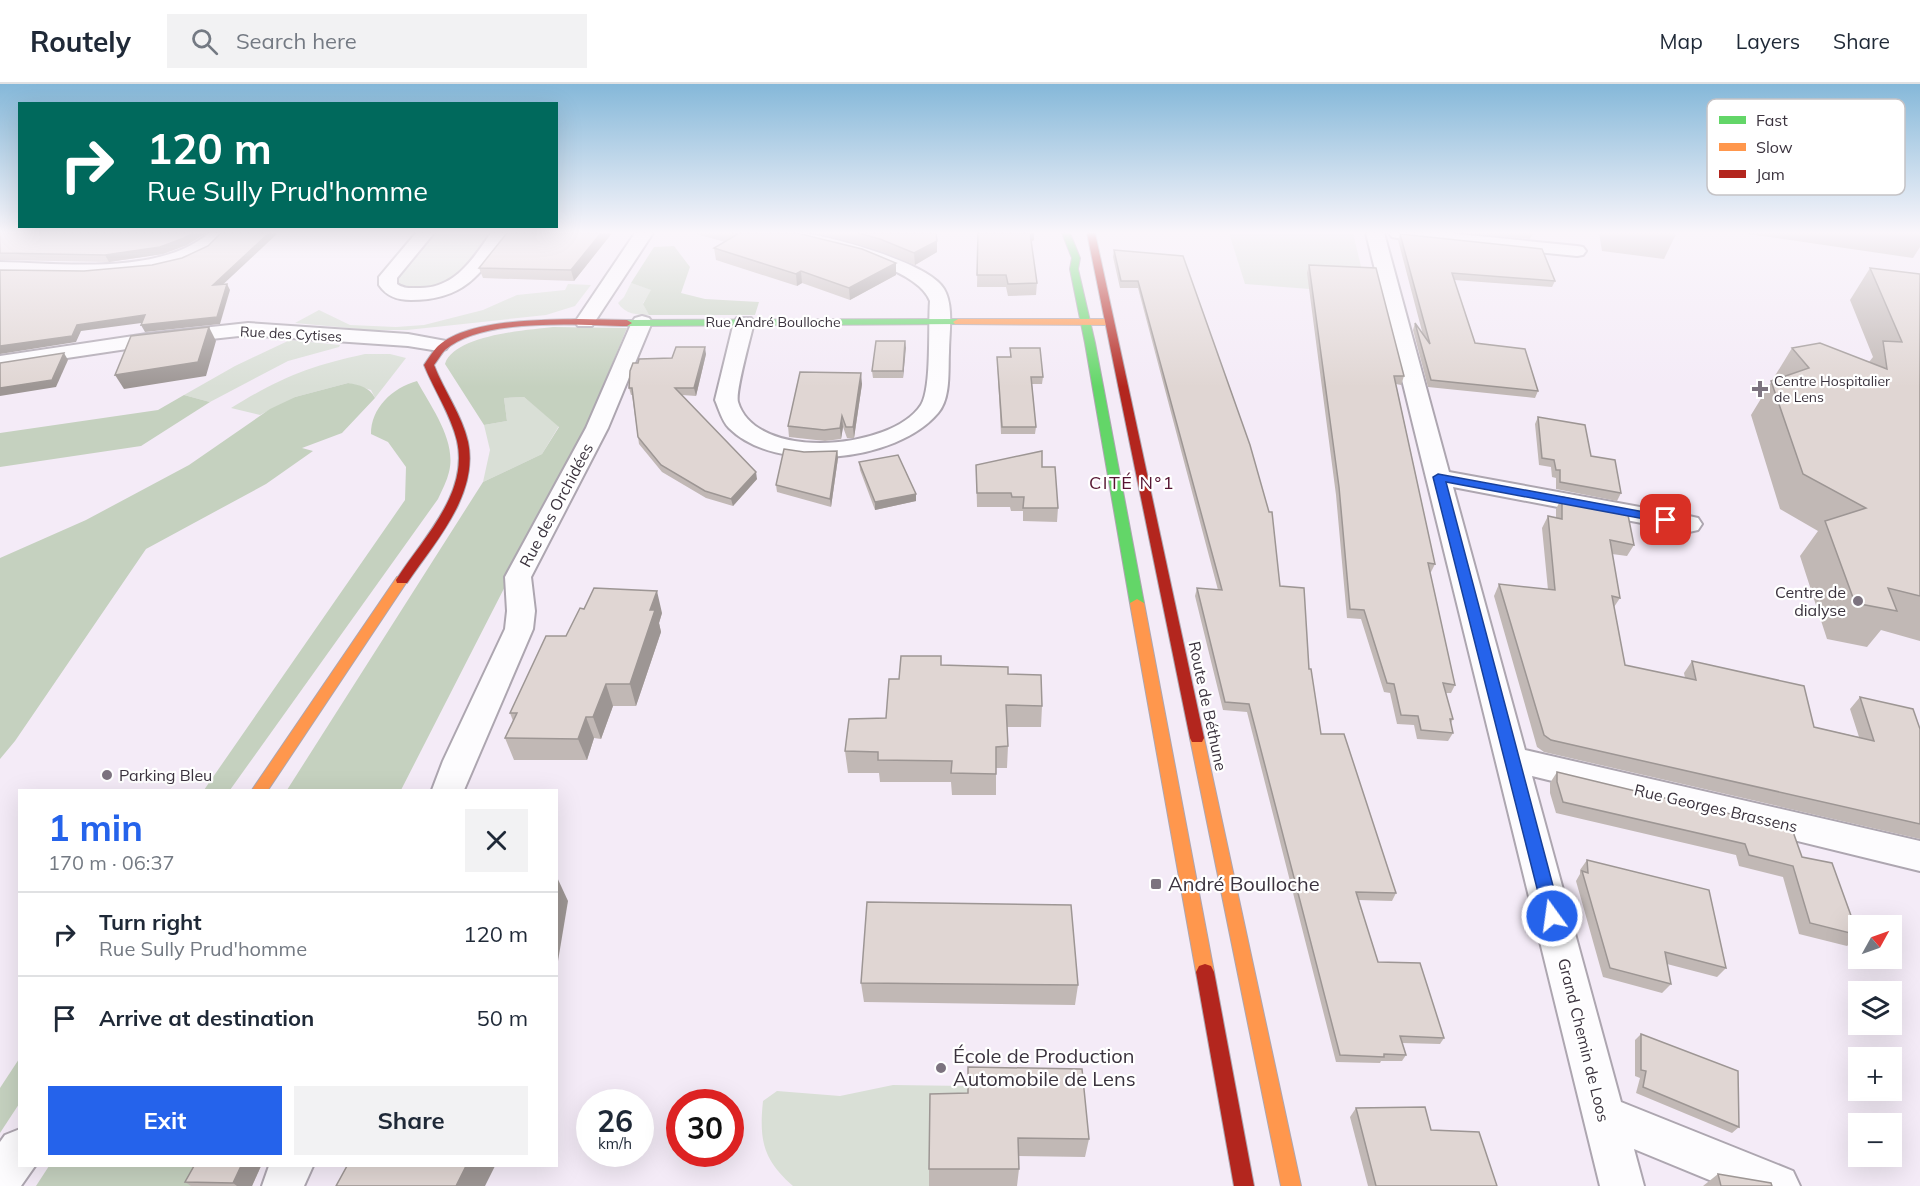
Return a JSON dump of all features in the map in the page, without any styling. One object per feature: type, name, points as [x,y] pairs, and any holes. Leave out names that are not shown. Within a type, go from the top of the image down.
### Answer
[{"type":"main road","points":[[1077,284],[1244,1186]]},
{"type":"main road","name":"Route de Béthune","points":[[1101,284],[1291,1186]]},
{"type":"main road","name":"Rue André Boulloche","points":[[440,345],[467,335],[510,326],[585,322],[1109,322]]},
{"type":"main road","points":[[261,789],[455,500],[463,482],[465,445],[429,364],[430,356],[440,345]]},
{"type":"street","points":[[389,284],[393,291],[403,294],[432,293],[458,284]]},
{"type":"street","points":[[585,322],[610,284]]},
{"type":"street","points":[[744,322],[726,400],[727,409],[742,427],[756,437],[792,449],[813,451],[860,447],[894,436],[920,420],[936,398],[940,301],[935,289],[930,284]]},
{"type":"street","name":"Grand Chemin de Loos","points":[[1388,284],[1622,1186]]},
{"type":"street","name":"Rue des Orchidées","points":[[448,789],[519,629],[521,611],[518,578],[597,428],[642,322]]},
{"type":"street","name":"Rue des Cytises","points":[[0,362],[159,339],[248,329],[408,340],[440,345]]},
{"type":"street","points":[[1438,477],[1689,524]]},
{"type":"street","name":"Rue Georges Brassens","points":[[1512,759],[1920,856]]},
{"type":"street","points":[[1604,1116],[1778,1186]]},
{"type":"street","points":[[0,1179],[18,1153]]},
{"type":"street","points":[[283,1185],[291,1167]]},
{"type":"shaded area","points":[[397,284],[448,284],[410,290]]},
{"type":"shaded area","points":[[568,284],[591,285],[575,306],[546,315],[407,330],[370,330],[295,323],[319,310],[350,325],[396,327],[424,325],[483,310],[517,295],[565,290]]},
{"type":"shaded area","points":[[630,284],[652,290],[643,303],[649,315],[628,312],[621,307],[618,303]]},
{"type":"shaded area","points":[[1251,284],[1327,284],[1310,289]]},
{"type":"shaded area","points":[[290,340],[340,345],[288,361],[210,402],[184,395],[235,366]]},
{"type":"shaded area","points":[[365,354],[390,354],[406,358],[375,398],[371,390],[348,383],[295,397],[260,415],[231,408],[295,374]]},
{"type":"shaded area","points":[[524,397],[559,426],[542,454],[483,482],[490,450],[484,425],[507,421],[504,398]]},
{"type":"shaded area","points":[[893,1085],[968,1086],[968,1111],[929,1186],[793,1186],[769,1158],[763,1138],[763,1101],[777,1091],[840,1096]]},
{"type":"green space","points":[[635,284],[684,284],[681,293],[705,299],[759,302],[755,315],[649,315],[643,304],[651,290]]},
{"type":"green space","points":[[553,327],[627,328],[584,432],[402,789],[288,789],[483,482],[542,454],[559,427],[524,397],[504,398],[507,421],[484,425],[445,364],[451,354],[462,346],[476,340],[510,332]]},
{"type":"green space","points":[[417,381],[446,436],[450,460],[449,472],[438,499],[231,789],[205,789],[405,500],[406,467],[388,442],[371,434],[379,408],[391,394]]},
{"type":"green space","points":[[348,383],[364,387],[375,398],[342,433],[302,448],[313,451],[266,484],[146,549],[15,741],[0,759],[0,558],[86,520],[189,465],[270,409],[295,397]]},
{"type":"green space","points":[[184,395],[210,402],[141,446],[0,467],[0,433],[158,410]]},
{"type":"green space","points":[[18,1061],[18,1106],[0,1133],[0,1088]]},
{"type":"green space","points":[[48,1167],[214,1167],[204,1186],[36,1186]]},
{"type":"building","points":[[0,284],[227,284],[217,317],[141,325],[145,315],[77,325],[72,336],[0,346]]},
{"type":"building","points":[[839,284],[856,284],[849,288]]},
{"type":"building","points":[[1139,284],[1193,284],[1250,445],[1269,512],[1272,512],[1280,586],[1304,588],[1309,669],[1311,669],[1321,734],[1344,734],[1396,893],[1356,892],[1378,962],[1420,963],[1444,1038],[1400,1036],[1406,1055],[1384,1054],[1384,1057],[1340,1055],[1249,704],[1225,702],[1197,588],[1222,590]]},
{"type":"building","points":[[1312,284],[1380,284],[1404,376],[1394,376],[1435,564],[1428,563],[1455,685],[1443,683],[1453,719],[1450,719],[1453,733],[1421,730],[1418,716],[1401,715],[1394,684],[1387,683],[1364,610],[1350,609],[1339,487]]},
{"type":"building","points":[[1414,284],[1456,284],[1475,343],[1525,349],[1538,391],[1431,380],[1415,323],[1430,344]]},
{"type":"building","points":[[1877,284],[1920,284],[1920,596],[1888,588],[1897,611],[1855,603],[1825,521],[1866,508],[1803,474],[1771,381],[1809,368],[1792,348],[1820,343],[1887,369],[1883,341],[1902,342]]},
{"type":"building","points":[[209,327],[198,362],[115,375],[131,336]]},
{"type":"building","points":[[876,341],[905,341],[903,371],[872,371]]},
{"type":"building","points":[[676,347],[705,347],[694,388],[675,388],[756,472],[731,499],[705,491],[661,465],[638,437],[632,388],[629,388],[633,363],[638,363],[639,359],[672,358]]},
{"type":"building","points":[[1010,348],[1040,348],[1043,377],[1031,377],[1036,427],[1002,427],[997,357],[1011,357]]},
{"type":"building","points":[[64,353],[52,380],[0,388],[0,363]]},
{"type":"building","points":[[800,372],[861,373],[853,427],[846,427],[842,416],[840,428],[824,430],[788,426]]},
{"type":"building","points":[[1538,417],[1585,425],[1591,456],[1615,460],[1621,493],[1560,482],[1560,470],[1556,470],[1554,460],[1542,458]]},
{"type":"building","points":[[784,449],[804,452],[837,451],[830,499],[776,485]]},
{"type":"building","points":[[1042,451],[1042,467],[1055,467],[1058,508],[1023,508],[1024,497],[1012,497],[1011,493],[977,493],[976,465]]},
{"type":"building","points":[[898,455],[916,494],[875,502],[859,462]]},
{"type":"building","points":[[1562,497],[1627,510],[1634,545],[1610,540],[1620,598],[1612,596],[1625,665],[1696,680],[1692,661],[1804,686],[1814,727],[1874,741],[1860,697],[1913,709],[1920,729],[1920,824],[1551,740],[1544,735],[1499,584],[1555,590],[1548,516],[1562,519]]},
{"type":"building","points":[[594,588],[657,591],[650,610],[655,610],[630,684],[606,684],[593,717],[586,717],[578,739],[505,738],[517,713],[510,713],[546,636],[566,636],[580,608],[584,609]]},
{"type":"building","points":[[901,656],[941,656],[941,665],[1008,667],[1008,674],[1041,675],[1042,706],[1006,705],[1008,746],[996,747],[996,774],[951,773],[952,761],[878,760],[878,752],[845,751],[849,719],[886,718],[889,679],[899,679]]},
{"type":"building","points":[[1557,772],[1792,829],[1802,857],[1832,863],[1851,915],[1848,915],[1848,932],[1810,923],[1793,866],[1749,855],[1745,844],[1563,802],[1557,782]]},
{"type":"building","points":[[1587,860],[1709,890],[1726,968],[1665,952],[1671,984],[1610,968],[1582,871],[1588,873]]},
{"type":"building","points":[[867,902],[1071,905],[1078,985],[861,983]]},
{"type":"building","points":[[1641,1034],[1738,1071],[1739,1127],[1643,1087],[1646,1071],[1641,1070]]},
{"type":"building","points":[[968,1067],[1082,1069],[1089,1139],[1018,1138],[1019,1169],[929,1169],[930,1094],[968,1093]]},
{"type":"building","points":[[1425,1107],[1431,1130],[1479,1132],[1497,1186],[1376,1186],[1356,1108]]},
{"type":"building","points":[[193,1167],[241,1167],[233,1183],[185,1182]]},
{"type":"building","points":[[346,1167],[466,1167],[456,1186],[336,1186]]},
{"type":"building","points":[[1718,1174],[1771,1183],[1772,1186],[1721,1186]]},
{"type":"traffic: fast","points":[[1077,284],[1137,603]]},
{"type":"traffic: fast","points":[[627,323],[958,322]]},
{"type":"traffic: slow","points":[[958,322],[1109,322]]},
{"type":"traffic: slow","points":[[261,789],[402,580]]},
{"type":"traffic: slow","points":[[1137,603],[1205,972]]},
{"type":"traffic: slow","points":[[1197,738],[1291,1186]]},
{"type":"traffic: jam","points":[[1102,284],[1197,738]]},
{"type":"traffic: jam","points":[[402,580],[447,514],[462,478],[464,459],[462,441],[429,365],[442,348],[463,336],[489,328],[518,324],[627,323]]},
{"type":"traffic: jam","points":[[1205,972],[1244,1186]]},
{"type":"place","name":"Centre Hospitalier de Lens","points":[[1760,389]]},
{"type":"place","name":"Centre de dialyse","points":[[1858,601]]},
{"type":"place","name":"Parking Bleu","points":[[107,775]]},
{"type":"place","name":"André Boulloche","points":[[1156,884]]},
{"type":"place","name":"École de Production Automobile de Lens","points":[[941,1068]]},
{"type":"district","name":"CITÉ N°1","points":[[1132,483]]},
{"type":"route","points":[[1552,916],[1438,477],[1666,520]]}]
